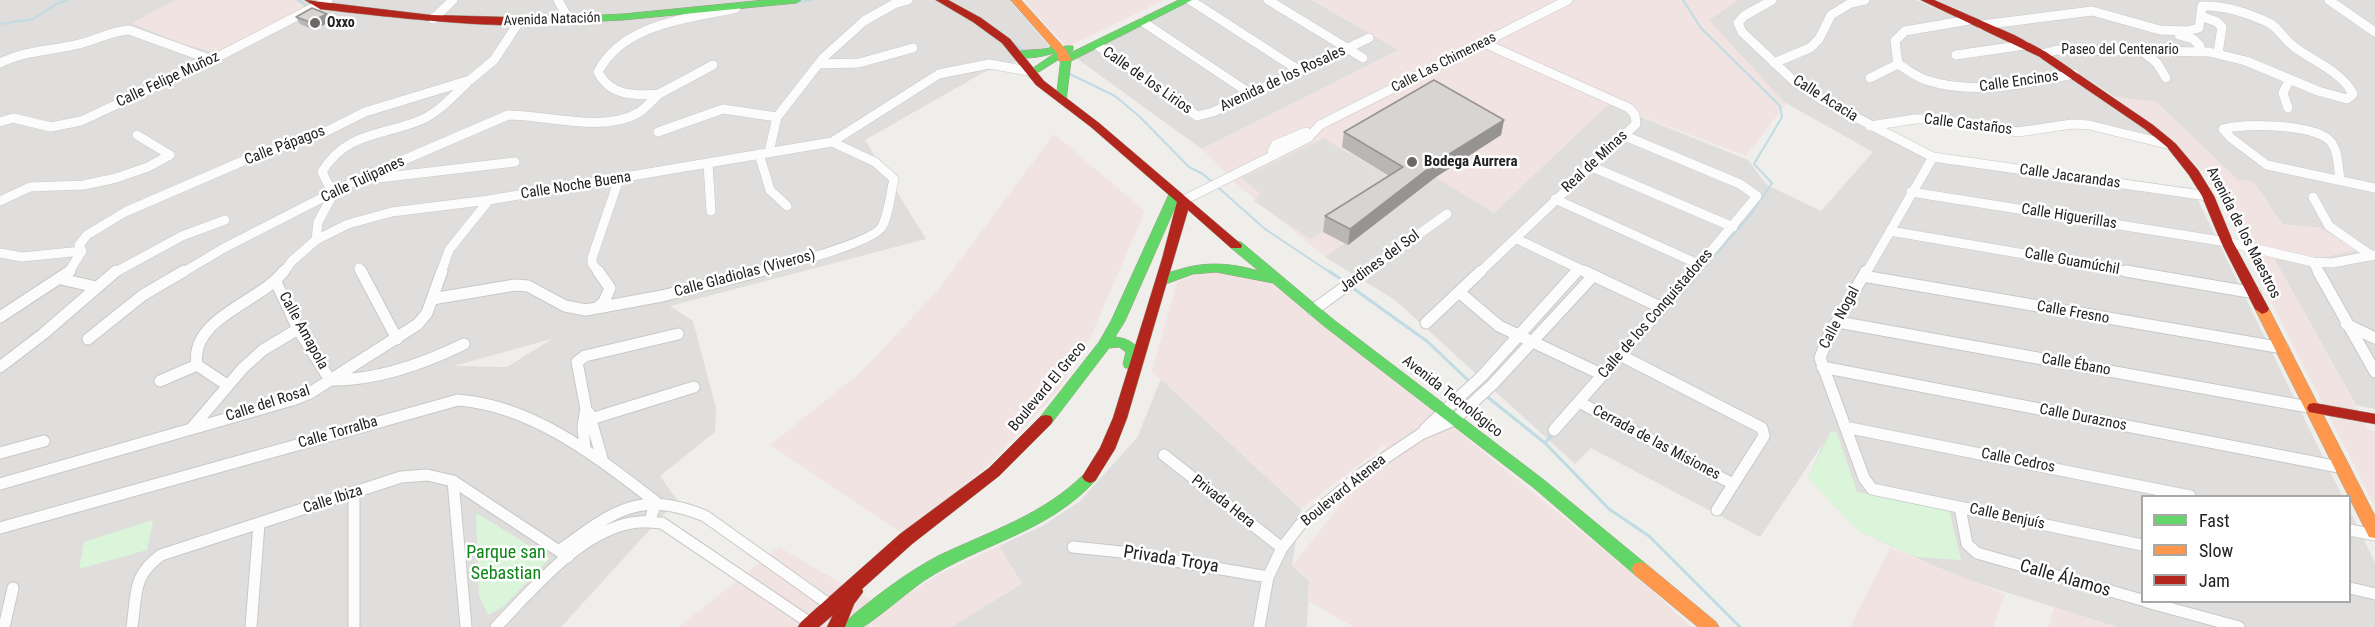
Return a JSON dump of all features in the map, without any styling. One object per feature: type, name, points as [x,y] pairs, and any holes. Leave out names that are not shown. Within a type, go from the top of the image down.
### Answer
[{"type":"street","points":[[433,19],[453,0]]},
{"type":"street","points":[[558,0],[568,20]]},
{"type":"street","name":"Avenida Natación","points":[[319,2],[433,19],[519,22],[568,20],[796,0]]},
{"type":"street","points":[[787,206],[774,197],[766,184],[764,153],[777,117],[818,64],[864,21],[894,4],[908,0]]},
{"type":"street","points":[[941,0],[992,30],[1030,58],[1057,56],[1097,45],[1189,0],[1300,71]]},
{"type":"street","points":[[1016,0],[1057,56],[1062,93]]},
{"type":"street","points":[[1022,54],[1034,72],[1057,56],[1173,0]]},
{"type":"street","points":[[1268,0],[1363,58]]},
{"type":"street","name":"Calle Las Chimeneas","points":[[1179,197],[1207,187],[1275,155],[1272,151],[1275,146],[1568,0]]},
{"type":"street","name":"Calle Acacia","points":[[1772,0],[1744,16],[1738,23],[1742,32],[1795,82],[1822,100],[1933,157]]},
{"type":"street","points":[[1774,63],[1810,48],[1819,39],[1831,15],[1851,3],[1865,0]]},
{"type":"street","name":"Avenida de los Maestros","points":[[1926,0],[2042,54],[2074,74],[2171,145],[2208,196],[2227,242],[2314,408],[2375,533]]},
{"type":"street","points":[[2329,0],[2375,32]]},
{"type":"street","name":"Calle Felipe Muñoz","points":[[0,122],[14,118],[51,127],[68,125],[212,60],[319,2]]},
{"type":"street","name":"Calle Tulipanes","points":[[659,94],[635,95],[615,91],[603,84],[598,70],[614,50],[646,30],[757,2]]},
{"type":"street","name":"Paseo del Centenario","points":[[2175,33],[2199,28],[2202,6],[2219,5],[2266,21],[2275,26],[2290,44],[2348,83],[2354,94],[2347,99],[2332,97],[2259,65],[2219,51],[2194,30]]},
{"type":"street","name":"Paseo del Centenario","points":[[1898,64],[1893,43],[1897,36],[1905,30],[2092,11],[2175,33],[2198,42],[2200,51]]},
{"type":"street","points":[[2201,16],[2217,22],[2222,27],[2219,51]]},
{"type":"street","name":"Calle Pápagos","points":[[0,317],[70,271],[82,251],[79,245],[87,235],[126,213],[271,149],[319,135],[364,112],[470,80],[494,60],[519,22]]},
{"type":"street","points":[[1143,22],[1251,94]]},
{"type":"street","points":[[0,63],[29,51],[77,45],[118,31],[129,30],[212,60]]},
{"type":"street","name":"Avenida de los Rosales","points":[[1197,116],[1213,112],[1369,38]]},
{"type":"street","name":"Real de Minas","points":[[1426,323],[1636,124],[1635,115],[1629,108],[1484,43]]},
{"type":"street","name":"Calle de los Lirios","points":[[1097,45],[1197,116]]},
{"type":"street","points":[[1956,54],[2025,45]]},
{"type":"street","points":[[818,64],[859,63],[913,48]]},
{"type":"street","name":"Paseo del Centenario","points":[[2042,54],[2057,50],[2219,51]]},
{"type":"street","points":[[2141,50],[2157,63],[2166,78]]},
{"type":"street","points":[[1022,54],[1049,51],[1057,56]]},
{"type":"street","name":"Calle Noche Buena","points":[[198,365],[195,353],[202,337],[219,319],[276,282],[291,261],[316,240],[348,224],[392,212],[489,200],[832,142],[939,74],[989,64],[1034,72]]},
{"type":"street","points":[[1870,78],[1898,64]]},
{"type":"street","name":"Calle Encinos","points":[[1898,64],[1924,80],[1951,87],[2000,87],[2074,74]]},
{"type":"street","name":"Calle Tulipanes","points":[[88,339],[143,295],[224,248],[357,180],[508,115],[527,115],[574,122],[623,120],[640,112],[659,94],[713,65]]},
{"type":"street","name":"Avenida Tecnológico","points":[[1034,72],[1062,93],[1179,197],[1313,310],[1547,491],[1710,627]]},
{"type":"street","points":[[2288,108],[2282,96],[2282,90],[2290,79]]},
{"type":"street","points":[[316,240],[318,222],[333,194],[322,172],[330,159],[355,141],[429,116],[470,80]]},
{"type":"street","points":[[658,132],[723,109],[777,117]]},
{"type":"street","name":"Calle Castaños","points":[[1870,126],[1915,119],[1936,119],[2018,132],[2072,124],[2090,125],[2171,145]]},
{"type":"street","points":[[2340,180],[2332,146],[2328,139],[2320,134],[2250,126],[2233,126],[2223,129],[2266,165],[2375,188]]},
{"type":"street","points":[[0,201],[30,187],[84,185],[116,178],[148,167],[170,155],[136,135]]},
{"type":"street","name":"Calle de los Conquistadores","points":[[1554,430],[1757,196],[1740,184],[1625,136]]},
{"type":"street","name":"Calle Gladiolas (Viveros)","points":[[432,299],[515,285],[528,286],[565,306],[586,310],[662,296],[797,262],[873,236],[883,226],[894,184],[892,174],[859,153],[832,142]]},
{"type":"street","name":"Calle Nogal","points":[[1872,489],[1864,478],[1822,367],[1820,358],[1822,347],[1933,157]]},
{"type":"street","name":"Calle Jacarandas","points":[[1933,157],[2208,196]]},
{"type":"street","points":[[357,180],[515,162]]},
{"type":"street","points":[[708,164],[711,211]]},
{"type":"street","points":[[1590,166],[1732,227]]},
{"type":"street","points":[[599,306],[604,302],[610,288],[592,263],[592,258],[619,179]]},
{"type":"street","name":"Calle Higuerillas","points":[[1911,192],[2227,242],[2313,262],[2332,263],[2374,256]]},
{"type":"street","points":[[906,539],[847,600],[834,626],[854,626],[900,589],[942,562],[1032,521],[1074,493],[1095,470],[1112,443],[1162,286],[1179,197]]},
{"type":"street","name":"Boulevard El Greco","points":[[808,625],[906,539],[994,472],[1038,430],[1104,345],[1127,304],[1135,283],[1179,197]]},
{"type":"street","points":[[2313,197],[2329,226],[2374,256]]},
{"type":"street","points":[[1555,199],[1698,264]]},
{"type":"street","name":"Calle del Rosal","points":[[0,484],[292,400],[330,380],[418,324],[427,313],[449,250],[489,200]]},
{"type":"street","name":"Jardines del Sol","points":[[1313,310],[1447,213]]},
{"type":"street","points":[[0,367],[43,334],[118,269],[161,246],[225,220]]},
{"type":"street","name":"Calle Guamúchil","points":[[1890,231],[2255,293]]},
{"type":"street","points":[[1517,239],[1662,308]]},
{"type":"street","points":[[0,253],[22,257],[82,251]]},
{"type":"street","points":[[2313,262],[2375,372]]},
{"type":"street","points":[[1135,283],[1162,286],[1192,267],[1221,265],[1281,283]]},
{"type":"street","points":[[359,268],[397,339]]},
{"type":"street","name":"Boulevard Atenea","points":[[1448,416],[1470,388],[1579,270]]},
{"type":"street","name":"Boulevard Atenea","points":[[1259,627],[1268,577],[1282,549],[1300,525],[1364,472],[1480,397],[1593,276]]},
{"type":"street","name":"Calle Fresno","points":[[1863,276],[2283,348]]},
{"type":"street","points":[[61,279],[96,287]]},
{"type":"street","name":"Calle Amapola","points":[[276,282],[298,329],[330,380]]},
{"type":"street","points":[[1458,292],[1492,321],[1518,337],[1603,375]]},
{"type":"street","name":"Calle Ébano","points":[[1838,322],[2314,408]]},
{"type":"street","points":[[2346,324],[2375,338]]},
{"type":"street","points":[[190,429],[226,385],[263,350],[298,329]]},
{"type":"street","points":[[603,462],[576,364],[585,356],[678,333]]},
{"type":"street","points":[[1104,345],[1119,342],[1132,347],[1133,356],[1127,383],[1130,387]]},
{"type":"street","points":[[330,380],[347,380],[383,373],[430,359],[464,344]]},
{"type":"street","name":"Cerrada de las Misiones","points":[[1620,355],[1762,428],[1764,436],[1717,510]]},
{"type":"street","points":[[160,381],[198,365],[226,385]]},
{"type":"street","name":"Calle Duraznos","points":[[1822,367],[2344,468]]},
{"type":"street","points":[[585,450],[583,426],[589,414],[694,387]]},
{"type":"street","name":"Calle Torralba","points":[[0,528],[458,400],[473,399],[502,405],[585,450],[656,502]]},
{"type":"street","name":"Cerrada de las Misiones","points":[[1579,402],[1733,484]]},
{"type":"street","points":[[2314,408],[2375,419]]},
{"type":"street","name":"Calle Cedros","points":[[1845,426],[2185,495]]},
{"type":"street","points":[[0,453],[44,441]]},
{"type":"street","name":"Privada Hera","points":[[1164,455],[1282,549]]},
{"type":"street","name":"Calle Ibiza","points":[[132,627],[140,575],[151,562],[161,555],[402,477],[436,475],[453,481],[564,554]]},
{"type":"street","points":[[453,481],[466,627]]},
{"type":"street","name":"Calle Benjuís","points":[[1872,489],[2141,545]]},
{"type":"street","points":[[354,493],[354,627]]},
{"type":"street","points":[[650,520],[656,502]]},
{"type":"street","name":"Calle Torralba","points":[[564,554],[609,514],[639,503],[656,502],[687,507],[705,516],[830,605]]},
{"type":"street","name":"Calle Álamos","points":[[1960,508],[1967,544],[1977,553],[2141,600]]},
{"type":"street","points":[[496,627],[564,554],[608,530],[632,521],[650,520],[662,523],[808,625]]},
{"type":"street","points":[[251,627],[259,524]]},
{"type":"street","points":[[2351,530],[2375,533]]},
{"type":"street","name":"Privada Troya","points":[[1073,547],[1122,552],[1268,577]]},
{"type":"street","points":[[4,627],[13,588]]},
{"type":"street","points":[[2351,588],[2375,594]]},
{"type":"street","points":[[2151,603],[2239,627]]},
{"type":"shaded area","points":[[0,0],[1009,0],[1053,50],[986,71],[865,140],[926,239],[670,306],[693,321],[716,408],[715,432],[660,476],[677,500],[561,627],[0,627]],"holes":[[[552,339],[507,367],[454,366]]]},
{"type":"shaded area","points":[[175,0],[295,0],[310,9],[220,54],[181,43],[132,23]]},
{"type":"shaded area","points":[[1023,0],[1164,0],[1067,47]]},
{"type":"shaded area","points":[[1194,0],[1312,0],[1399,50],[1202,149],[1076,58]]},
{"type":"shaded area","points":[[1312,0],[1738,0],[1709,20],[1786,104],[1746,156],[1609,104],[1494,213],[1435,177],[1325,257],[1239,186],[1202,149],[1398,50]]},
{"type":"shaded area","points":[[1738,0],[1916,0],[2013,42],[2064,71],[2159,138],[2082,119],[2025,129],[1920,115],[1874,123],[1936,153],[2192,188],[2342,495],[2141,495],[2141,603],[2351,603],[2351,513],[2375,563],[2375,627],[2117,627],[1955,576],[1859,531],[1808,478],[1824,442],[1760,537],[1591,448],[1575,464],[1395,300],[1325,257],[1436,177],[1609,104],[1748,160],[1767,185],[1821,211],[1873,152],[1775,97],[1708,20]]},
{"type":"shaded area","points":[[1937,0],[2375,0],[2375,409],[2356,405],[2276,262],[2272,250],[2320,258],[2356,250],[2320,228],[2282,224],[2254,182],[2238,180],[2156,102],[2115,97],[2042,49]]},
{"type":"shaded area","points":[[2115,97],[2156,102],[2238,180],[2254,182],[2282,224],[2320,228],[2357,250],[2320,258],[2273,251],[2276,262],[2369,430],[2375,431],[2375,506],[2207,176],[2165,134]]},
{"type":"shaded area","points":[[1054,134],[1145,211],[1092,334],[1060,388],[992,462],[942,505],[903,534],[770,445],[861,372],[937,291]]},
{"type":"shaded area","points":[[1324,138],[1401,184],[1310,239],[1254,201],[1261,194],[1241,178]]},
{"type":"shaded area","points":[[1208,270],[1270,279],[1647,585],[1691,627],[1354,627],[1308,601],[1309,581],[1292,566],[1391,440],[1301,509],[1152,371],[1177,282]]},
{"type":"shaded area","points":[[1161,379],[1301,509],[1292,566],[1309,581],[1307,627],[951,627],[1021,584],[999,546],[1042,526],[1079,502],[1137,438]]},
{"type":"shaded area","points":[[999,546],[1022,583],[951,627],[875,627],[871,624],[868,627],[679,627],[779,547],[886,609],[937,575]]},
{"type":"shaded area","points":[[1890,548],[2005,594],[1993,627],[1850,627]]},
{"type":"shaded area","points":[[2054,607],[2117,627],[2048,627]]},
{"type":"green space","points":[[1831,431],[1837,433],[1857,492],[1949,510],[1961,560],[1916,557],[1859,531],[1808,478]]},
{"type":"green space","name":"Parque san Sebastian","points":[[476,513],[550,558],[503,607],[488,615],[479,596]]},
{"type":"green space","points":[[153,520],[147,550],[79,569],[84,542]]},
{"type":"building","points":[[312,8],[327,14],[310,22],[296,17]]},
{"type":"building","name":"Bodega Aurrera","points":[[1434,80],[1504,120],[1438,161],[1350,229],[1325,216],[1403,167],[1344,132]]},
{"type":"waterway","points":[[0,24],[33,19],[56,4],[67,0]]},
{"type":"waterway","points":[[298,0],[309,8]]},
{"type":"waterway","points":[[794,3],[812,0]]},
{"type":"waterway","points":[[1683,0],[1701,28],[1780,106],[1782,117],[1754,164],[1772,183],[1751,214],[1699,273]]},
{"type":"waterway","points":[[1012,42],[1026,52]]},
{"type":"waterway","points":[[1070,74],[1115,96],[1139,116],[1189,167],[1203,174],[1265,229],[1331,273]]},
{"type":"waterway","points":[[1329,271],[1345,282]]},
{"type":"waterway","points":[[1697,275],[1700,271]]},
{"type":"waterway","points":[[1350,286],[1428,342],[1471,383]]},
{"type":"waterway","points":[[1485,395],[1545,443]]},
{"type":"waterway","points":[[1545,443],[1554,433]]},
{"type":"waterway","points":[[1545,443],[1609,509],[1649,536],[1740,627]]},
{"type":"traffic: fast","points":[[541,21],[623,17],[796,0]]},
{"type":"traffic: fast","points":[[1062,99],[1066,59],[1187,0]]},
{"type":"traffic: fast","points":[[1018,54],[1039,54],[1054,50],[1056,45]]},
{"type":"traffic: fast","points":[[1034,72],[1069,48]]},
{"type":"traffic: fast","points":[[1046,420],[1104,345],[1118,321],[1175,194]]},
{"type":"traffic: fast","points":[[1236,245],[1329,323],[1539,484],[1640,569]]},
{"type":"traffic: fast","points":[[1163,281],[1191,270],[1216,267],[1271,279]]},
{"type":"traffic: fast","points":[[1104,345],[1116,342],[1127,345],[1133,351],[1130,364]]},
{"type":"traffic: fast","points":[[852,627],[918,576],[942,562],[1040,517],[1075,493],[1090,477]]},
{"type":"traffic: slow","points":[[1016,0],[1062,52],[1066,59],[1063,59]]},
{"type":"traffic: slow","points":[[2262,309],[2375,532]]},
{"type":"traffic: slow","points":[[1640,569],[1710,627]]},
{"type":"traffic: jam","points":[[310,0],[320,6],[403,15],[458,20],[541,21]]},
{"type":"traffic: jam","points":[[941,0],[977,20],[1006,41],[1040,83],[1095,125],[1236,245]]},
{"type":"traffic: jam","points":[[1926,0],[2010,37],[2042,54],[2149,127],[2171,145],[2194,173],[2208,196],[2227,242],[2262,309]]},
{"type":"traffic: jam","points":[[1090,477],[1108,449],[1120,418],[1169,259],[1184,200]]},
{"type":"traffic: jam","points":[[2314,408],[2375,419]]},
{"type":"traffic: jam","points":[[807,627],[906,539],[994,472],[1046,420]]},
{"type":"traffic: jam","points":[[836,627],[847,600],[855,592]]},
{"type":"place","name":"Oxxo","points":[[315,23]]},
{"type":"place","name":"Bodega Aurrera","points":[[1412,162]]}]
